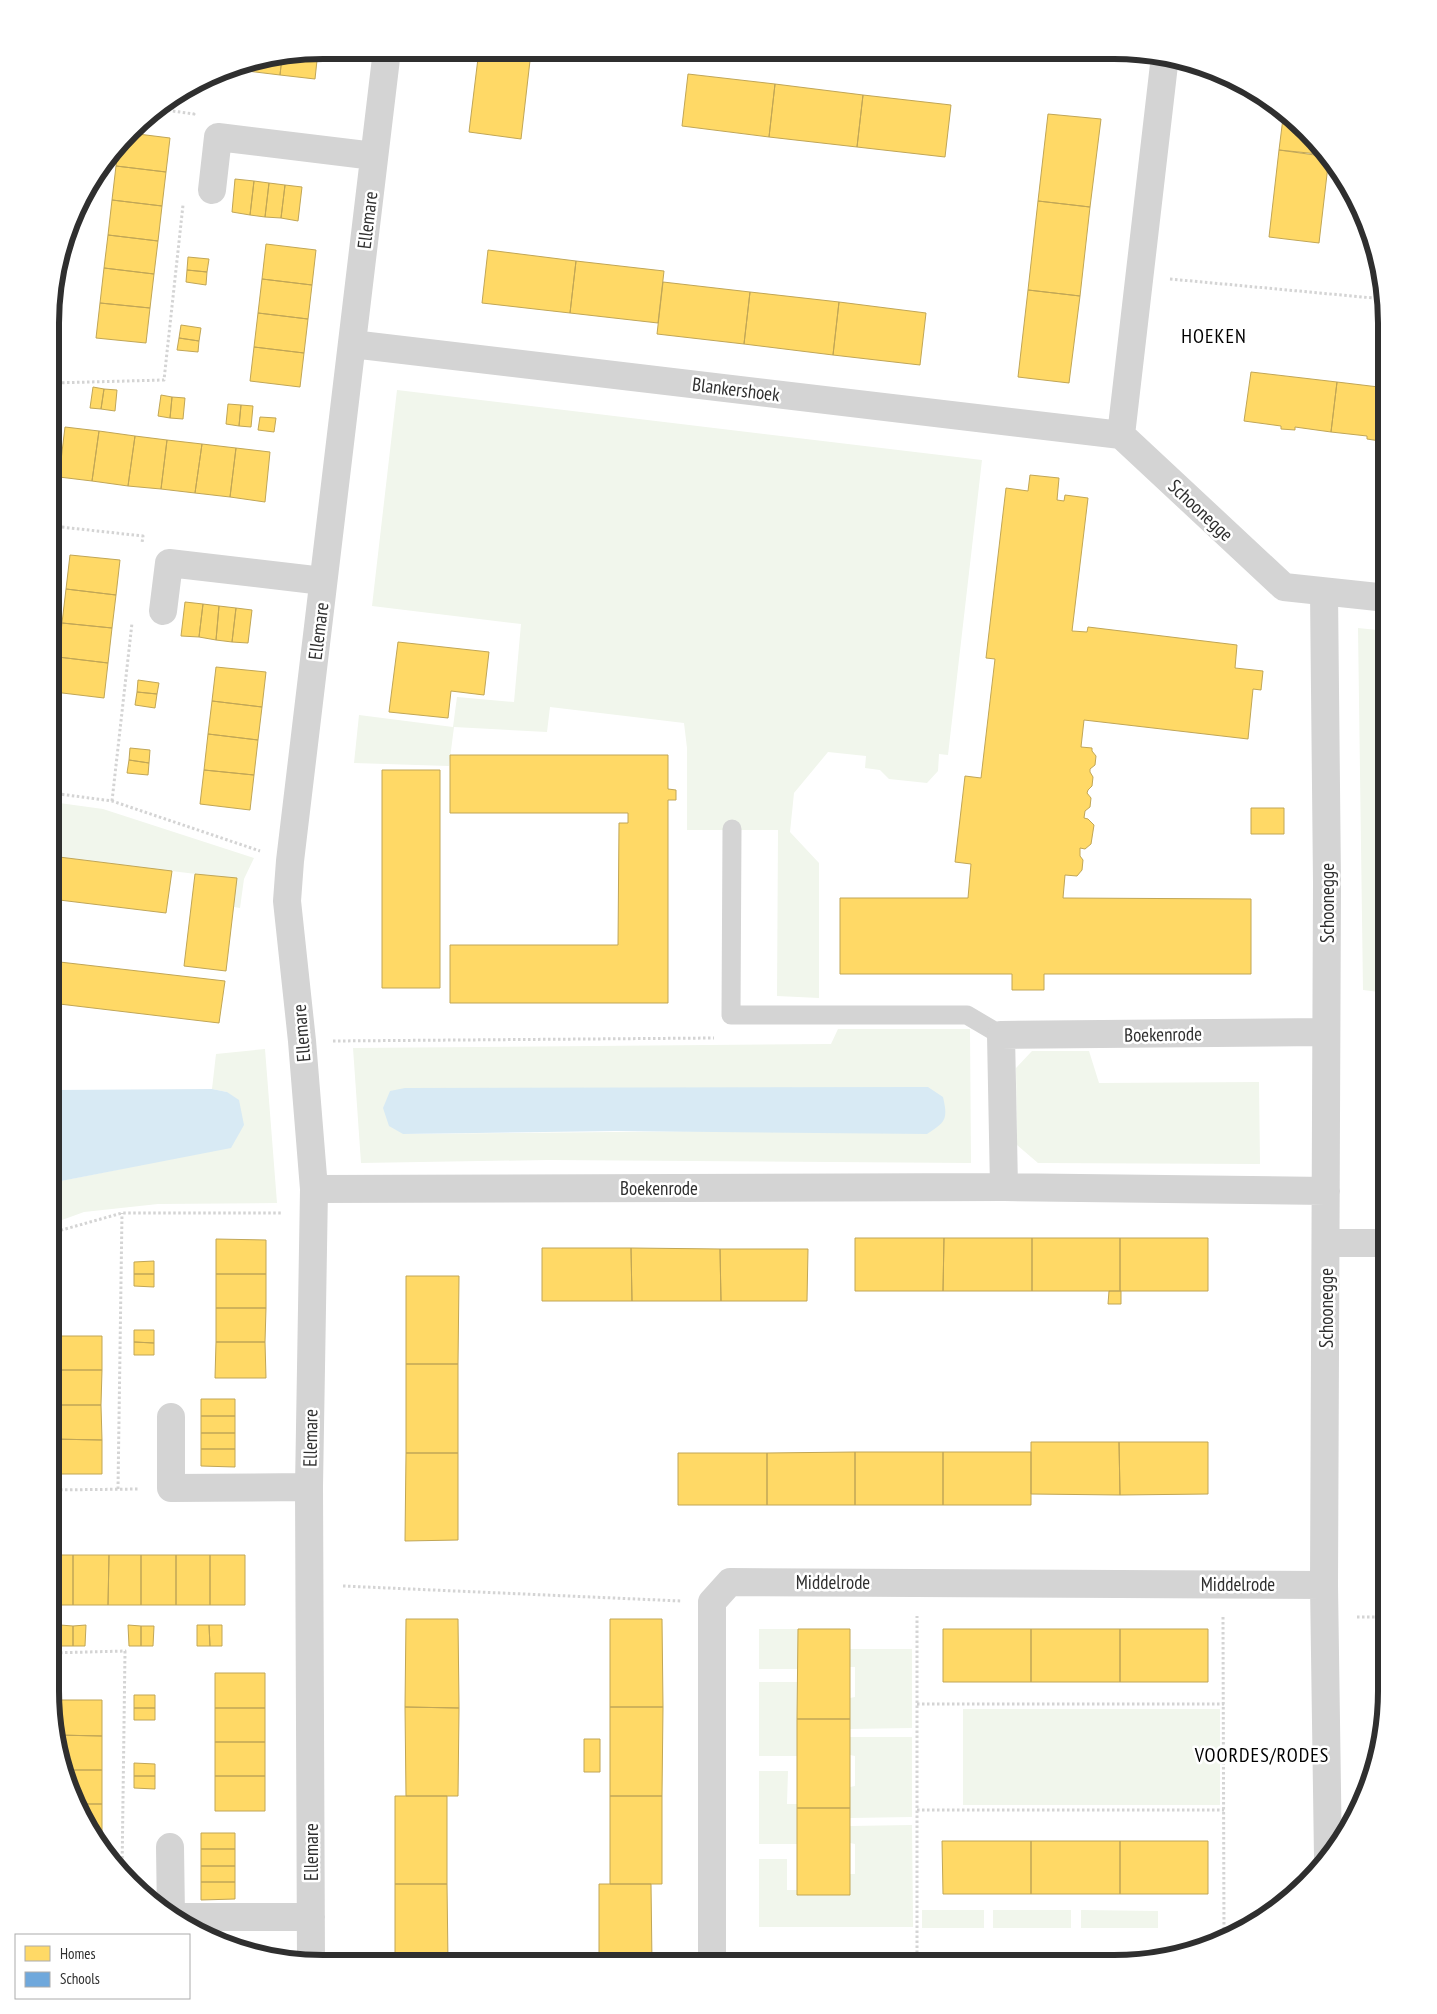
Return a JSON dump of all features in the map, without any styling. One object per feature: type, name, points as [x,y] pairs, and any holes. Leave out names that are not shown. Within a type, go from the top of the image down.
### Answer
[{"type":"street","name":"Ellemare","points":[[311,1955],[309,1487],[314,1201],[302,1041],[287,901],[290,861],[386,59]]},
{"type":"street","points":[[1121,435],[1164,64]]},
{"type":"street","points":[[212,190],[218,137],[374,156]]},
{"type":"street","name":"Blankershoek","points":[[352,344],[1121,435]]},
{"type":"street","name":"Schoonegge","points":[[1121,435],[1284,587],[1324,592],[1327,874],[1324,1585],[1328,1847]]},
{"type":"street","name":"Ellemare","points":[[163,611],[169,563],[323,581]]},
{"type":"street","points":[[1324,592],[1378,597]]},
{"type":"street","name":"Boekenrode","points":[[1001,1035],[1326,1032]]},
{"type":"street","points":[[1001,1035],[1004,1187]]},
{"type":"street","name":"Boekenrode","points":[[314,1201],[1004,1187],[1326,1191]]},
{"type":"street","points":[[1326,1243],[1378,1243]]},
{"type":"street","points":[[171,1417],[171,1488]]},
{"type":"street","name":"Ellemare","points":[[171,1488],[309,1487]]},
{"type":"street","name":"Middelrode","points":[[712,1602],[730,1582],[1324,1585]]},
{"type":"street","points":[[712,1602],[712,1955]]},
{"type":"street","points":[[170,1847],[172,1908]]},
{"type":"street","points":[[184,1916],[311,1917]]},
{"type":"lane","points":[[732,830],[731,1015],[967,1015],[1001,1035]]},
{"type":"path","points":[[166,110],[194,114],[193,123]]},
{"type":"path","points":[[59,383],[164,380],[184,196]]},
{"type":"path","points":[[1139,276],[1377,298]]},
{"type":"path","points":[[59,527],[143,536],[142,545]]},
{"type":"path","points":[[112,801],[133,618]]},
{"type":"path","points":[[59,794],[112,801],[290,861]]},
{"type":"path","points":[[302,1041],[714,1038],[731,1015]]},
{"type":"path","points":[[59,1231],[122,1213],[314,1201]]},
{"type":"path","points":[[118,1489],[122,1213]]},
{"type":"path","points":[[59,1490],[171,1488]]},
{"type":"path","points":[[917,1583],[917,1955]]},
{"type":"path","points":[[1223,1584],[1224,1931]]},
{"type":"path","points":[[310,1585],[712,1602]]},
{"type":"path","points":[[59,1653],[125,1651],[122,1863]]},
{"type":"path","points":[[917,1704],[1224,1704]]},
{"type":"path","points":[[917,1810],[1224,1810]]},
{"type":"shaded area","points":[[397,390],[982,460],[948,755],[939,754],[938,771],[927,783],[889,779],[880,770],[865,768],[866,756],[828,752],[794,793],[790,832],[819,863],[819,998],[777,996],[778,830],[687,830],[687,748],[684,723],[550,707],[547,732],[454,727],[449,766],[354,763],[359,715],[453,727],[457,697],[514,702],[521,624],[372,606]]},
{"type":"shaded area","points":[[1358,628],[1378,630],[1378,992],[1363,990]]},
{"type":"shaded area","points":[[59,803],[103,809],[254,858],[244,879],[240,908],[234,907],[236,879],[59,857]]},
{"type":"shaded area","points":[[838,1029],[970,1029],[971,1163],[548,1160],[361,1163],[353,1048],[831,1044]],"holes":[[[405,1088],[722,1131],[403,1134]]]},
{"type":"shaded area","points":[[265,1049],[277,1203],[158,1204],[84,1212],[59,1221],[59,1181],[121,1169],[227,1092],[212,1089],[216,1054]]},
{"type":"shaded area","points":[[1032,1051],[1089,1051],[1099,1083],[1259,1082],[1260,1164],[1038,1163],[1017,1145],[1016,1068]]},
{"type":"shaded area","points":[[928,1087],[943,1097],[945,1115],[942,1123],[927,1134],[615,1131],[403,1134],[389,1126],[383,1108],[390,1091],[405,1088]]},
{"type":"shaded area","points":[[212,1089],[227,1092],[239,1100],[244,1125],[231,1148],[59,1181],[59,1090]]},
{"type":"shaded area","points":[[759,1629],[798,1629],[798,1669],[759,1669]]},
{"type":"shaded area","points":[[850,1649],[912,1649],[912,1728],[850,1729],[850,1698],[855,1697],[855,1667],[850,1667]]},
{"type":"shaded area","points":[[759,1682],[798,1682],[798,1756],[759,1756]]},
{"type":"shaded area","points":[[963,1709],[1220,1709],[1220,1805],[963,1805]]},
{"type":"shaded area","points":[[850,1737],[912,1737],[912,1817],[850,1818],[850,1787],[855,1786],[855,1756],[850,1755]]},
{"type":"shaded area","points":[[759,1771],[788,1771],[787,1804],[797,1804],[797,1844],[759,1844]]},
{"type":"shaded area","points":[[912,1825],[913,1927],[759,1927],[759,1859],[787,1859],[787,1890],[797,1890],[797,1895],[850,1895],[850,1874],[855,1874],[855,1844],[850,1843],[850,1826]]},
{"type":"shaded area","points":[[922,1910],[984,1910],[984,1928],[922,1928]]},
{"type":"shaded area","points":[[993,1910],[1071,1910],[1071,1928],[993,1928]]},
{"type":"shaded area","points":[[1081,1910],[1158,1911],[1158,1928],[1081,1928]]},
{"type":"building: Homes","points":[[317,59],[315,79],[280,75],[281,62]]},
{"type":"building: Homes","points":[[478,59],[530,59],[521,139],[469,132]]},
{"type":"building: Homes","points":[[281,62],[280,75],[247,71],[254,68]]},
{"type":"building: Homes","points":[[688,74],[775,84],[769,137],[682,126]]},
{"type":"building: Homes","points":[[775,84],[863,95],[857,147],[769,137]]},
{"type":"building: Homes","points":[[863,95],[951,105],[945,157],[857,147]]},
{"type":"building: Homes","points":[[1048,114],[1101,119],[1090,207],[1038,201]]},
{"type":"building: Homes","points":[[1283,120],[1317,154],[1279,150]]},
{"type":"building: Homes","points":[[138,134],[170,138],[166,172],[116,166],[117,157]]},
{"type":"building: Homes","points":[[1279,150],[1319,156],[1328,167],[1319,243],[1269,237]]},
{"type":"building: Homes","points":[[116,166],[166,172],[162,206],[112,200]]},
{"type":"building: Homes","points":[[235,179],[254,181],[250,215],[232,212]]},
{"type":"building: Homes","points":[[254,181],[269,183],[265,217],[250,215]]},
{"type":"building: Homes","points":[[269,183],[285,185],[281,218],[265,217]]},
{"type":"building: Homes","points":[[285,185],[302,187],[298,221],[281,218]]},
{"type":"building: Homes","points":[[112,200],[162,206],[158,241],[108,235]]},
{"type":"building: Homes","points":[[1038,201],[1090,207],[1080,296],[1028,290]]},
{"type":"building: Homes","points":[[108,235],[158,241],[154,274],[104,268]]},
{"type":"building: Homes","points":[[266,244],[316,250],[312,285],[262,279]]},
{"type":"building: Homes","points":[[488,250],[576,261],[570,313],[482,303]]},
{"type":"building: Homes","points":[[188,257],[209,259],[207,272],[187,270]]},
{"type":"building: Homes","points":[[576,261],[664,271],[658,323],[570,313]]},
{"type":"building: Homes","points":[[104,268],[154,274],[150,308],[100,303]]},
{"type":"building: Homes","points":[[187,270],[207,272],[206,285],[186,282]]},
{"type":"building: Homes","points":[[262,279],[312,285],[308,319],[258,313]]},
{"type":"building: Homes","points":[[663,282],[750,292],[744,344],[657,334]]},
{"type":"building: Homes","points":[[61,286],[63,286],[60,298]]},
{"type":"building: Homes","points":[[1028,290],[1080,296],[1069,383],[1018,377]]},
{"type":"building: Homes","points":[[750,292],[839,302],[833,355],[744,344]]},
{"type":"building: Homes","points":[[839,302],[926,313],[920,365],[833,355]]},
{"type":"building: Homes","points":[[100,303],[150,308],[146,343],[96,338]]},
{"type":"building: Homes","points":[[258,313],[308,319],[304,353],[254,347]]},
{"type":"building: Homes","points":[[181,325],[201,328],[199,341],[179,338]]},
{"type":"building: Homes","points":[[179,338],[199,341],[198,352],[177,350]]},
{"type":"building: Homes","points":[[254,347],[304,353],[300,387],[250,381]]},
{"type":"building: Homes","points":[[1251,372],[1337,382],[1331,432],[1295,427],[1295,430],[1281,429],[1281,426],[1244,421]]},
{"type":"building: Homes","points":[[1337,382],[1378,387],[1378,441],[1367,439],[1367,436],[1331,432]]},
{"type":"building: Homes","points":[[93,387],[104,389],[101,409],[90,408]]},
{"type":"building: Homes","points":[[104,389],[117,390],[115,411],[101,409]]},
{"type":"building: Homes","points":[[161,395],[172,397],[170,418],[158,416]]},
{"type":"building: Homes","points":[[172,397],[185,398],[183,419],[170,418]]},
{"type":"building: Homes","points":[[228,404],[241,405],[239,426],[226,424]]},
{"type":"building: Homes","points":[[241,405],[253,406],[251,427],[239,426]]},
{"type":"building: Homes","points":[[260,417],[276,418],[274,432],[258,430]]},
{"type":"building: Homes","points":[[65,427],[99,431],[92,481],[59,477]]},
{"type":"building: Homes","points":[[99,431],[135,436],[128,486],[92,481]]},
{"type":"building: Homes","points":[[135,436],[167,440],[161,489],[128,486]]},
{"type":"building: Homes","points":[[167,440],[202,444],[195,493],[161,489]]},
{"type":"building: Homes","points":[[202,444],[236,448],[230,497],[195,493]]},
{"type":"building: Homes","points":[[236,448],[270,452],[265,502],[230,497]]},
{"type":"building: Homes","points":[[1030,475],[1059,478],[1057,500],[1064,501],[1065,495],[1088,498],[1072,631],[1087,632],[1088,627],[1237,645],[1235,668],[1263,671],[1261,690],[1253,689],[1248,739],[1084,720],[1081,747],[1092,748],[1096,756],[1095,765],[1090,769],[1093,777],[1092,786],[1087,793],[1091,798],[1090,807],[1085,811],[1084,818],[1094,825],[1091,844],[1085,849],[1080,848],[1080,856],[1083,860],[1082,870],[1077,876],[1065,875],[1063,898],[1251,899],[1251,974],[1044,974],[1044,990],[1012,990],[1012,974],[840,974],[840,898],[968,898],[971,864],[955,862],[965,776],[981,778],[995,659],[986,658],[1006,488],[1028,491]]},
{"type":"building: Homes","points":[[70,555],[120,560],[116,595],[66,589]]},
{"type":"building: Homes","points":[[66,589],[116,595],[112,628],[62,623]]},
{"type":"building: Homes","points":[[185,602],[203,604],[199,637],[181,636]]},
{"type":"building: Homes","points":[[203,604],[219,606],[216,640],[199,637]]},
{"type":"building: Homes","points":[[219,606],[236,608],[232,642],[216,640]]},
{"type":"building: Homes","points":[[236,608],[252,610],[248,643],[232,642]]},
{"type":"building: Homes","points":[[62,623],[112,628],[108,663],[59,657]]},
{"type":"building: Homes","points":[[398,642],[489,652],[484,695],[451,691],[448,718],[389,712]]},
{"type":"building: Homes","points":[[59,657],[108,663],[104,698],[59,693]]},
{"type":"building: Homes","points":[[216,667],[266,672],[262,707],[212,701]]},
{"type":"building: Homes","points":[[138,680],[159,683],[157,694],[137,692]]},
{"type":"building: Homes","points":[[137,692],[157,694],[155,708],[135,705]]},
{"type":"building: Homes","points":[[212,701],[262,707],[258,740],[208,734]]},
{"type":"building: Homes","points":[[208,734],[258,740],[254,775],[204,770]]},
{"type":"building: Homes","points":[[130,748],[150,750],[149,763],[129,760]]},
{"type":"building: Homes","points":[[450,755],[668,755],[668,789],[676,790],[676,800],[668,800],[668,1003],[450,1003],[450,945],[618,945],[619,823],[628,823],[628,813],[450,813]]},
{"type":"building: Homes","points":[[129,760],[149,763],[148,775],[127,773]]},
{"type":"building: Homes","points":[[204,770],[254,775],[250,810],[200,804]]},
{"type":"building: Homes","points":[[382,770],[440,770],[440,988],[382,988]]},
{"type":"building: Homes","points":[[1251,808],[1284,808],[1284,834],[1251,834]]},
{"type":"building: Homes","points":[[59,857],[172,871],[166,913],[59,900]]},
{"type":"building: Homes","points":[[195,874],[237,878],[226,971],[184,966]]},
{"type":"building: Homes","points":[[59,962],[225,981],[219,1023],[59,1004]]},
{"type":"building: Homes","points":[[855,1238],[944,1238],[943,1291],[855,1291]]},
{"type":"building: Homes","points":[[944,1238],[1032,1238],[1032,1291],[943,1291]]},
{"type":"building: Homes","points":[[1032,1238],[1120,1238],[1120,1291],[1032,1291]]},
{"type":"building: Homes","points":[[1120,1238],[1208,1238],[1208,1291],[1120,1291]]},
{"type":"building: Homes","points":[[216,1239],[266,1240],[266,1274],[216,1274]]},
{"type":"building: Homes","points":[[542,1248],[631,1248],[632,1301],[542,1301]]},
{"type":"building: Homes","points":[[631,1248],[720,1249],[721,1301],[632,1301]]},
{"type":"building: Homes","points":[[720,1249],[808,1249],[807,1301],[721,1301]]},
{"type":"building: Homes","points":[[154,1261],[154,1274],[134,1274],[134,1262]]},
{"type":"building: Homes","points":[[134,1274],[154,1274],[154,1287],[134,1286]]},
{"type":"building: Homes","points":[[216,1274],[266,1274],[266,1308],[216,1308]]},
{"type":"building: Homes","points":[[406,1276],[459,1276],[458,1364],[406,1364]]},
{"type":"building: Homes","points":[[1109,1291],[1121,1291],[1121,1304],[1108,1304]]},
{"type":"building: Homes","points":[[216,1308],[266,1308],[265,1342],[216,1342]]},
{"type":"building: Homes","points":[[134,1330],[154,1330],[154,1343],[134,1342]]},
{"type":"building: Homes","points":[[59,1336],[102,1336],[102,1370],[59,1370]]},
{"type":"building: Homes","points":[[134,1342],[154,1343],[154,1355],[134,1355]]},
{"type":"building: Homes","points":[[216,1342],[265,1342],[266,1378],[215,1378]]},
{"type":"building: Homes","points":[[406,1364],[458,1364],[458,1453],[406,1453]]},
{"type":"building: Homes","points":[[59,1370],[102,1370],[101,1405],[59,1405]]},
{"type":"building: Homes","points":[[201,1399],[235,1399],[235,1416],[201,1416]]},
{"type":"building: Homes","points":[[59,1405],[101,1405],[102,1440],[59,1439]]},
{"type":"building: Homes","points":[[201,1416],[235,1416],[235,1433],[201,1433]]},
{"type":"building: Homes","points":[[201,1433],[235,1433],[235,1449],[201,1449]]},
{"type":"building: Homes","points":[[59,1439],[102,1440],[102,1474],[59,1474]]},
{"type":"building: Homes","points":[[1031,1442],[1119,1442],[1120,1495],[1031,1494]]},
{"type":"building: Homes","points":[[1119,1442],[1208,1442],[1208,1494],[1120,1495]]},
{"type":"building: Homes","points":[[201,1449],[235,1449],[235,1467],[201,1466]]},
{"type":"building: Homes","points":[[855,1452],[855,1505],[767,1505],[767,1453]]},
{"type":"building: Homes","points":[[855,1452],[943,1452],[943,1505],[855,1505]]},
{"type":"building: Homes","points":[[943,1452],[1031,1452],[1031,1505],[943,1505]]},
{"type":"building: Homes","points":[[406,1453],[458,1453],[458,1540],[405,1541]]},
{"type":"building: Homes","points":[[678,1453],[767,1453],[767,1505],[678,1505]]},
{"type":"building: Homes","points":[[59,1555],[73,1555],[73,1605],[59,1605]]},
{"type":"building: Homes","points":[[73,1555],[109,1555],[108,1605],[73,1605]]},
{"type":"building: Homes","points":[[109,1555],[141,1555],[141,1605],[108,1605]]},
{"type":"building: Homes","points":[[141,1555],[176,1555],[176,1605],[141,1605]]},
{"type":"building: Homes","points":[[176,1555],[210,1555],[210,1605],[176,1605]]},
{"type":"building: Homes","points":[[210,1555],[245,1555],[245,1605],[210,1605]]},
{"type":"building: Homes","points":[[406,1619],[458,1619],[459,1708],[405,1707]]},
{"type":"building: Homes","points":[[610,1619],[662,1619],[663,1707],[610,1707]]},
{"type":"building: Homes","points":[[60,1625],[73,1626],[73,1646],[60,1646]]},
{"type":"building: Homes","points":[[86,1625],[85,1646],[73,1646],[73,1626]]},
{"type":"building: Homes","points":[[128,1625],[141,1626],[141,1646],[129,1646]]},
{"type":"building: Homes","points":[[197,1625],[209,1625],[210,1646],[197,1646]]},
{"type":"building: Homes","points":[[209,1625],[222,1625],[222,1646],[210,1646]]},
{"type":"building: Homes","points":[[141,1626],[154,1626],[153,1646],[141,1646]]},
{"type":"building: Homes","points":[[798,1629],[850,1629],[850,1719],[797,1719]]},
{"type":"building: Homes","points":[[943,1629],[1031,1629],[1031,1682],[943,1682]]},
{"type":"building: Homes","points":[[1031,1629],[1120,1629],[1120,1682],[1031,1682]]},
{"type":"building: Homes","points":[[1120,1629],[1208,1629],[1208,1682],[1120,1682]]},
{"type":"building: Homes","points":[[215,1673],[265,1673],[265,1708],[215,1708]]},
{"type":"building: Homes","points":[[134,1695],[155,1695],[155,1708],[134,1708]]},
{"type":"building: Homes","points":[[59,1700],[102,1700],[102,1736],[63,1735]]},
{"type":"building: Homes","points":[[405,1707],[459,1708],[458,1796],[406,1796]]},
{"type":"building: Homes","points":[[610,1707],[663,1707],[662,1796],[610,1796]]},
{"type":"building: Homes","points":[[134,1708],[155,1708],[155,1720],[134,1720]]},
{"type":"building: Homes","points":[[215,1708],[265,1708],[265,1742],[215,1742]]},
{"type":"building: Homes","points":[[797,1719],[850,1719],[850,1808],[797,1808]]},
{"type":"building: Homes","points":[[63,1735],[102,1736],[102,1770],[71,1770]]},
{"type":"building: Homes","points":[[584,1739],[600,1739],[600,1772],[584,1772]]},
{"type":"building: Homes","points":[[215,1742],[265,1742],[265,1776],[215,1776]]},
{"type":"building: Homes","points":[[134,1763],[155,1764],[155,1776],[134,1776]]},
{"type":"building: Homes","points":[[71,1770],[102,1770],[102,1804],[84,1804]]},
{"type":"building: Homes","points":[[134,1776],[155,1776],[155,1789],[134,1788]]},
{"type":"building: Homes","points":[[215,1776],[265,1776],[265,1811],[215,1811]]},
{"type":"building: Homes","points":[[395,1796],[447,1796],[447,1884],[395,1884]]},
{"type":"building: Homes","points":[[610,1796],[662,1796],[662,1884],[610,1884]]},
{"type":"building: Homes","points":[[84,1804],[102,1804],[102,1836]]},
{"type":"building: Homes","points":[[797,1808],[850,1808],[850,1895],[797,1895]]},
{"type":"building: Homes","points":[[201,1833],[235,1833],[235,1849],[201,1849]]},
{"type":"building: Homes","points":[[942,1841],[1031,1841],[1031,1894],[943,1894]]},
{"type":"building: Homes","points":[[1031,1841],[1120,1841],[1120,1894],[1031,1894]]},
{"type":"building: Homes","points":[[1120,1841],[1208,1841],[1208,1894],[1120,1894]]},
{"type":"building: Homes","points":[[201,1849],[235,1849],[235,1866],[201,1866]]},
{"type":"building: Homes","points":[[201,1866],[235,1866],[235,1882],[201,1882]]},
{"type":"building: Homes","points":[[201,1882],[235,1882],[235,1899],[201,1900]]},
{"type":"building: Homes","points":[[395,1884],[447,1884],[448,1955],[395,1955]]},
{"type":"building: Homes","points":[[599,1884],[651,1884],[652,1955],[599,1955]]},
{"type":"district","name":"HOEKEN","points":[[1214,336]]},
{"type":"district","name":"VOORDES/RODES","points":[[1262,1755]]}]
